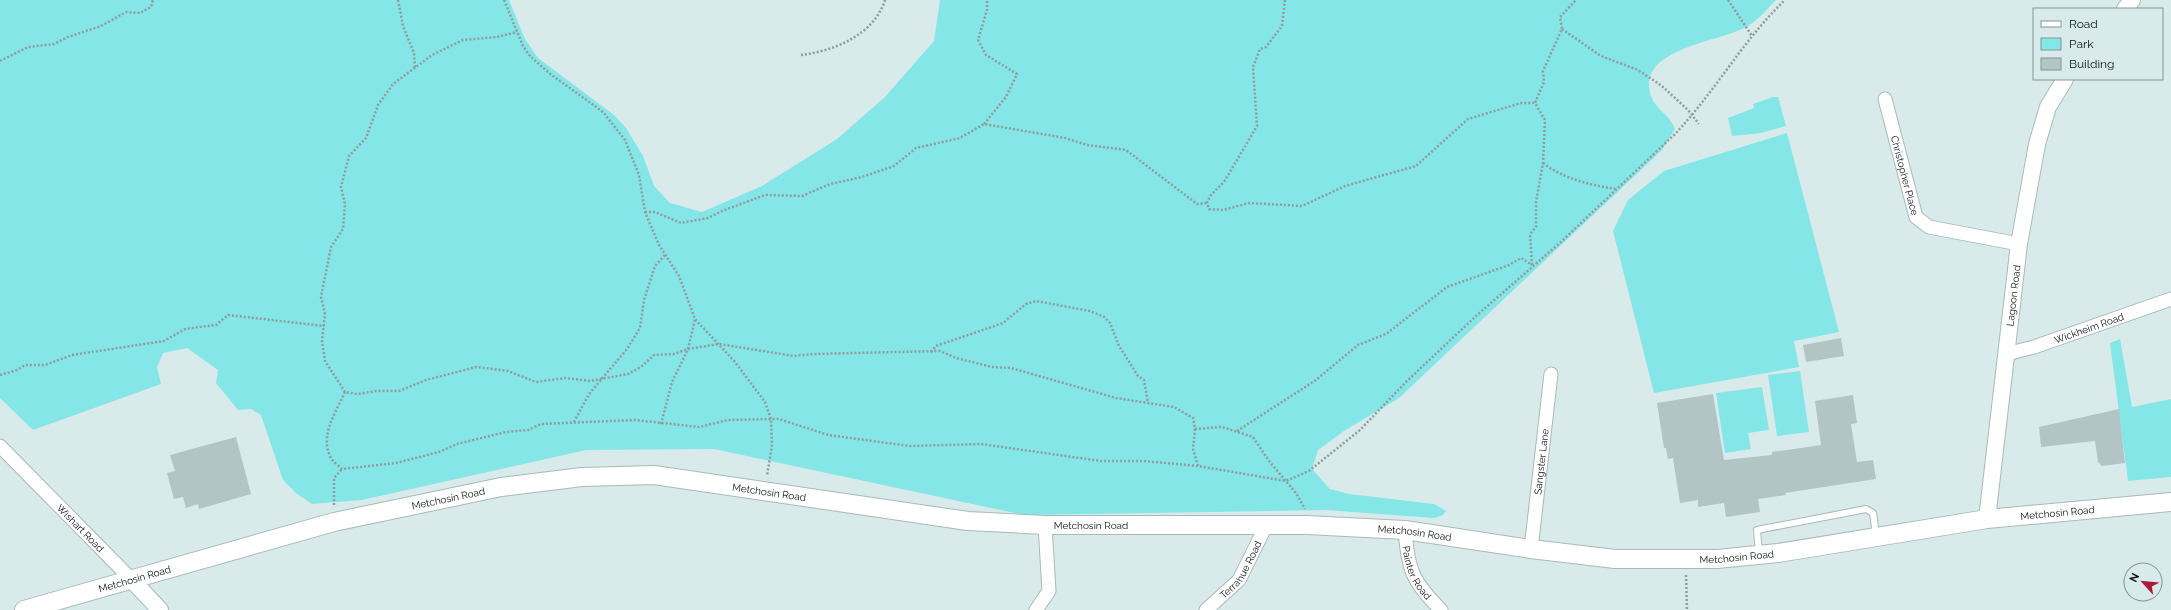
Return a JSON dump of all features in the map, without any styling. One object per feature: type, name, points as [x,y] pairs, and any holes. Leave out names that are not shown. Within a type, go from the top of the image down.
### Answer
[{"type":"main road","name":"Metchosin Road","points":[[24,610],[334,522],[501,487],[582,477],[654,475],[765,490],[890,511],[968,521],[1045,525],[1307,524],[1405,530],[1531,550],[1615,559],[1717,560],[1759,555],[1988,519],[2171,502]]},
{"type":"street","points":[[2126,8],[2132,0]]},
{"type":"street","name":"Lagoon Road","points":[[1988,519],[2019,244],[2037,144],[2048,106],[2064,80]]},
{"type":"street","name":"Christopher Place","points":[[1884,99],[1916,217],[1929,227],[2019,244]]},
{"type":"street","name":"Wickheim Road","points":[[2006,354],[2034,347],[2171,299]]},
{"type":"street","name":"Sangster Lane","points":[[1531,550],[1551,374]]},
{"type":"street","name":"Wishart Road","points":[[0,446],[132,579],[160,610]]},
{"type":"street","name":"Terrahue Road","points":[[1206,610],[1239,580],[1267,524]]},
{"type":"street","points":[[1036,610],[1049,592],[1045,525]]},
{"type":"street","name":"Painter Road","points":[[1405,530],[1407,553],[1413,578],[1423,592],[1441,610]]},
{"type":"lane","points":[[1759,555],[1757,530],[1866,509],[1873,513],[1876,537]]},
{"type":"path","points":[[0,61],[28,47],[54,44],[68,37],[101,26],[126,12],[140,12],[151,7],[153,0]]},
{"type":"path","points":[[398,0],[403,26],[414,53],[415,69]]},
{"type":"path","points":[[504,0],[523,46],[540,65],[603,112],[618,128],[625,140],[637,170],[645,212],[659,245],[679,276],[695,319],[736,362],[766,402],[771,419],[772,445],[765,490]]},
{"type":"path","points":[[801,55],[827,50],[854,38],[872,23],[885,0]]},
{"type":"path","points":[[645,212],[654,212],[681,224],[708,218],[722,210],[765,195],[802,196],[830,184],[862,177],[894,166],[916,148],[960,138],[984,124],[1006,97],[1017,74],[986,55],[978,40],[987,10],[987,0]]},
{"type":"path","points":[[1207,203],[1210,196],[1224,182],[1257,126],[1253,67],[1260,49],[1266,47],[1282,26],[1285,0]]},
{"type":"path","points":[[1535,103],[1544,82],[1543,71],[1562,29],[1560,17],[1576,0]]},
{"type":"path","points":[[1728,0],[1752,37]]},
{"type":"path","points":[[334,522],[334,478],[342,469],[396,462],[439,452],[457,444],[506,432],[528,430],[541,424],[574,422],[635,420],[699,427],[728,420],[779,419],[828,435],[910,446],[981,444],[1101,461],[1144,461],[1198,466],[1286,481],[1309,472],[1360,430],[1406,382],[1532,265],[1562,241],[1692,117],[1752,37],[1785,0]]},
{"type":"path","points":[[1562,29],[1601,56],[1638,70],[1662,86],[1688,110],[1699,124]]},
{"type":"path","points":[[517,32],[497,37],[463,40],[432,55],[393,84],[378,105],[366,138],[349,156],[341,187],[345,204],[343,229],[331,247],[320,296],[325,314],[322,342],[325,362],[346,392],[357,394],[398,390],[426,380],[476,367],[508,371],[536,382],[565,378],[590,381],[628,374],[641,367],[654,355],[674,354],[688,349],[719,344],[794,356],[813,354],[940,351],[956,358],[992,367],[1011,368],[1116,398],[1174,407],[1193,418],[1195,429],[1193,449],[1198,466]]},
{"type":"path","points":[[1207,203],[1209,208],[1223,210],[1248,203],[1302,206],[1344,186],[1416,166],[1468,119],[1521,103],[1535,103]]},
{"type":"path","points":[[1532,265],[1530,234],[1536,227],[1536,202],[1543,162],[1545,120],[1535,103]]},
{"type":"path","points":[[984,124],[1065,138],[1087,145],[1126,150],[1197,204],[1207,203]]},
{"type":"path","points":[[1543,162],[1557,174],[1597,186],[1617,189]]},
{"type":"path","points":[[574,422],[589,394],[627,349],[640,328],[644,300],[655,266],[665,255]]},
{"type":"path","points":[[1237,431],[1316,380],[1358,345],[1386,334],[1447,287],[1509,265],[1521,258],[1532,265]]},
{"type":"path","points":[[931,352],[936,346],[1003,323],[1026,304],[1036,301],[1090,311],[1104,317],[1110,323],[1119,346],[1138,376],[1144,380],[1148,403]]},
{"type":"path","points":[[0,375],[16,370],[25,365],[45,365],[72,355],[164,341],[185,330],[216,325],[228,315],[324,326]]},
{"type":"path","points":[[661,424],[672,382],[688,349],[695,319]]},
{"type":"path","points":[[342,469],[331,458],[326,441],[326,433],[346,392]]},
{"type":"path","points":[[1195,429],[1222,427],[1253,437],[1269,461],[1305,507],[1307,524]]},
{"type":"path","points":[[1686,559],[1687,610]]},
{"type":"green space","points":[[0,0],[509,0],[525,39],[538,58],[614,115],[626,128],[643,156],[654,186],[670,203],[702,212],[762,186],[837,139],[885,97],[934,41],[940,0],[1776,0],[1761,16],[1744,28],[1686,48],[1659,63],[1651,74],[1649,87],[1650,94],[1653,100],[1669,118],[1675,129],[1662,150],[1399,398],[1344,431],[1318,450],[1312,469],[1330,489],[1349,494],[1434,504],[1446,511],[1443,515],[1434,518],[1326,510],[1024,515],[714,449],[586,450],[362,500],[312,504],[296,493],[283,480],[261,415],[251,409],[238,410],[216,383],[218,370],[187,348],[163,353],[157,367],[161,384],[33,430],[0,398]]},
{"type":"green space","points":[[1773,97],[1778,97],[1786,126],[1761,133],[1732,136],[1728,118],[1754,108],[1753,104]]},
{"type":"green space","points":[[1787,133],[1839,332],[1794,341],[1799,367],[1654,393],[1613,231],[1628,200],[1664,171]]},
{"type":"green space","points":[[2120,339],[2132,407],[2171,399],[2171,477],[2128,481],[2110,343]]},
{"type":"green space","points":[[1800,371],[1809,432],[1777,436],[1768,375]]},
{"type":"green space","points":[[1762,387],[1769,430],[1748,433],[1751,449],[1725,453],[1716,393]]},
{"type":"building","points":[[1841,338],[1844,356],[1806,362],[1803,345]]},
{"type":"building","points":[[1713,394],[1724,460],[1772,455],[1772,452],[1821,445],[1815,401],[1853,395],[1857,423],[1851,424],[1857,462],[1873,460],[1876,479],[1785,493],[1786,495],[1758,499],[1760,512],[1726,517],[1724,503],[1698,507],[1698,500],[1680,503],[1673,458],[1668,459],[1666,448],[1664,448],[1657,403]]},
{"type":"building","points":[[2119,409],[2125,463],[2102,466],[2098,462],[2095,441],[2041,447],[2039,427]]},
{"type":"building","points":[[236,437],[251,494],[199,509],[198,504],[186,508],[183,497],[174,499],[167,473],[175,471],[170,455]]}]
